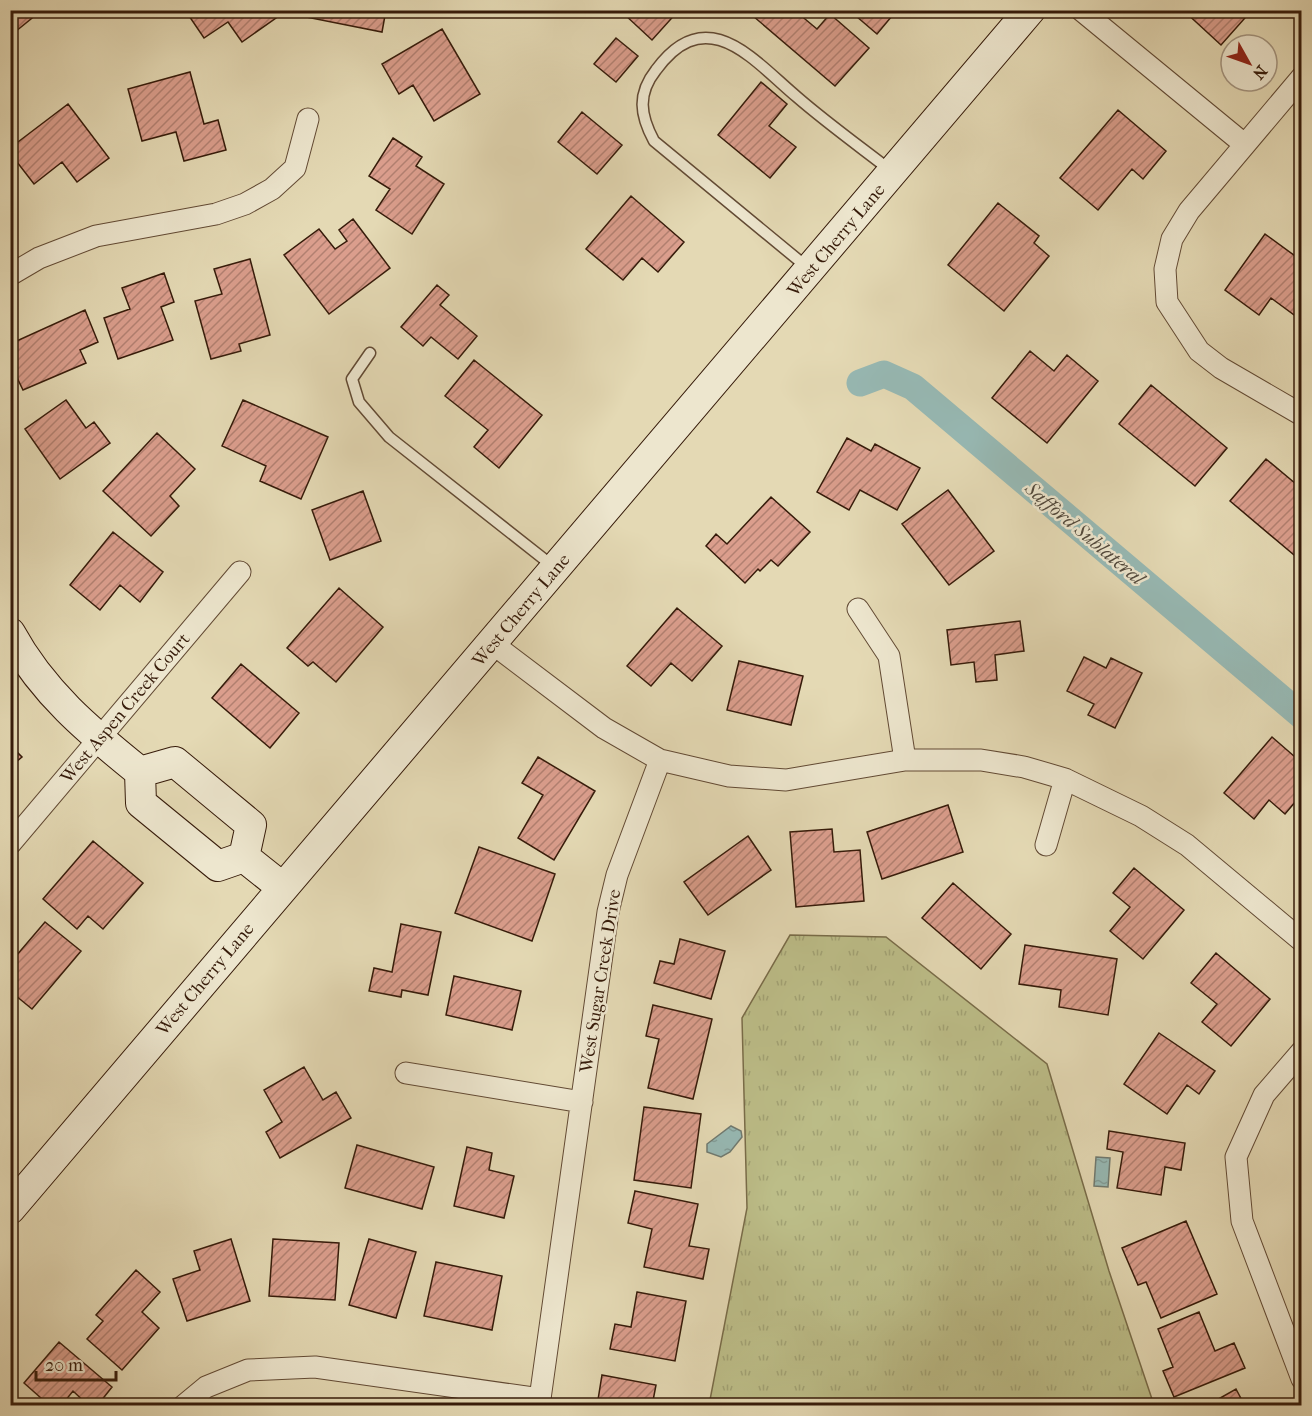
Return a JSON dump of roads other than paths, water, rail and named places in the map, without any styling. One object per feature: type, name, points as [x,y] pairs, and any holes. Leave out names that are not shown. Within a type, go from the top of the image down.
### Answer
[{"type":"main road","name":"West Cherry Lane","points":[[10,1209],[557,569],[1030,10]]},
{"type":"main road","points":[[10,633],[35,673],[54,697],[99,740],[140,772]]},
{"type":"main road","points":[[140,772],[174,762],[200,783],[251,825],[244,857]]},
{"type":"main road","points":[[140,772],[141,803],[218,866],[244,857]]},
{"type":"main road","points":[[244,857],[283,888]]},
{"type":"street","points":[[1081,10],[1244,144]]},
{"type":"street","points":[[1302,77],[1189,211],[1172,239],[1165,269],[1167,302],[1199,351],[1221,368],[1302,415]]},
{"type":"street","points":[[10,275],[39,258],[96,236],[216,214],[245,204],[272,189],[295,168],[308,119]]},
{"type":"street","name":"West Aspen Creek Court","points":[[10,844],[240,572]]},
{"type":"street","points":[[858,609],[889,656],[905,760]]},
{"type":"street","points":[[493,644],[604,728],[660,760],[729,776],[786,780],[905,760],[981,760],[1024,767],[1065,779],[1141,816],[1187,845],[1302,940]]},
{"type":"street","name":"West Sugar Creek Drive","points":[[539,1402],[608,912],[617,874],[660,760]]},
{"type":"street","points":[[1046,845],[1065,779]]},
{"type":"street","points":[[1302,1052],[1264,1095],[1236,1157],[1242,1221],[1302,1379]]},
{"type":"street","points":[[406,1073],[582,1102]]},
{"type":"street","points":[[183,1406],[206,1387],[248,1370],[315,1367],[539,1402]]},
{"type":"lane","points":[[811,270],[654,141],[645,125],[640,106],[646,82],[663,59],[686,43],[709,38],[733,44],[763,64],[796,97],[893,172]]},
{"type":"lane","points":[[370,353],[352,379],[359,402],[389,437],[557,569]]},
{"type":"water","points":[[731,1126],[741,1131],[742,1137],[730,1152],[721,1157],[707,1152],[707,1144]]},
{"type":"water","points":[[1096,1157],[1110,1158],[1108,1187],[1094,1186]]},
{"type":"waterway","name":"Safford Sublateral","points":[[860,383],[884,374],[913,387],[1302,716]]}]
